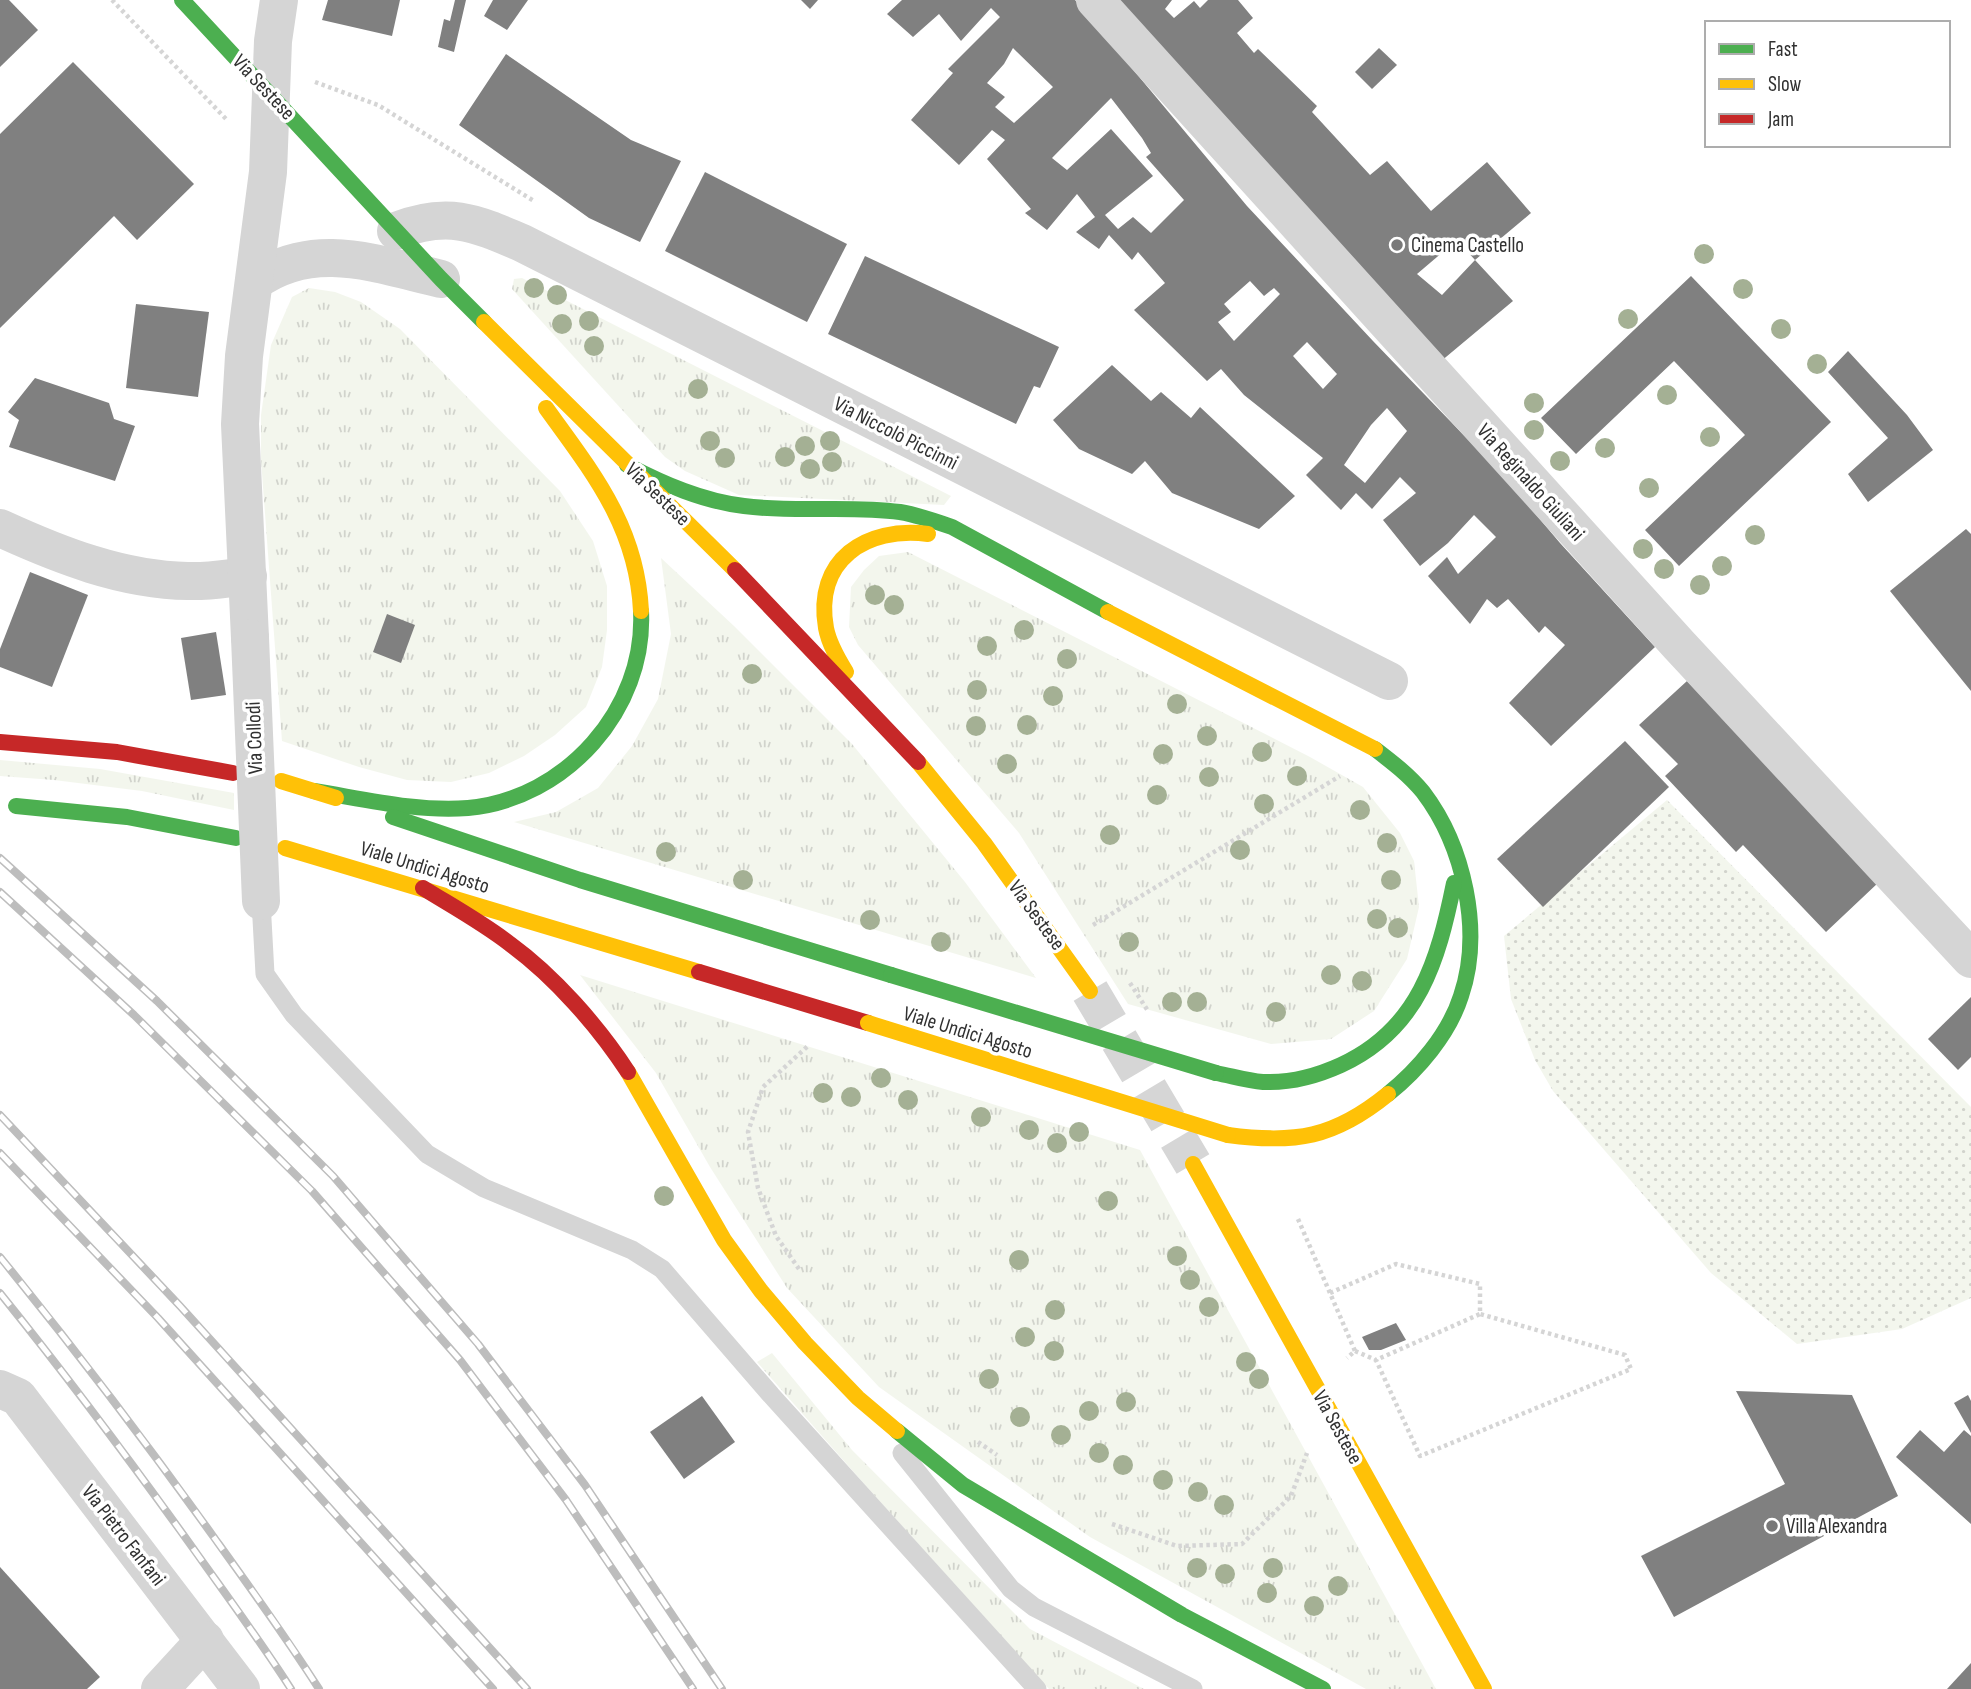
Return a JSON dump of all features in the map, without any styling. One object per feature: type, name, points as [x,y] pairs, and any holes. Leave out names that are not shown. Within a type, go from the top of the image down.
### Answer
[{"type":"main road","name":"Via Sestese","points":[[185,6],[270,92],[441,279],[769,604],[878,719],[963,815],[1090,991]]},
{"type":"main road","name":"Viale Undici Agosto","points":[[314,791],[429,807],[471,808],[508,800],[542,785],[576,762],[611,723],[634,675],[642,633],[640,590],[633,556],[620,520],[612,503],[488,324]]},
{"type":"main road","name":"Viale Undici Agosto","points":[[285,848],[851,1017],[1228,1135],[1274,1140],[1299,1139],[1343,1124],[1387,1097],[1411,1073],[1446,1027],[1460,999],[1468,970],[1471,921],[1458,867],[1448,839],[1425,796],[1394,762],[1370,745],[1085,600],[929,516],[882,509],[744,506],[691,493],[655,480],[627,465]]},
{"type":"main road","name":"Viale Undici Agosto","points":[[878,719],[844,667],[825,628],[826,590],[832,576],[852,549],[864,540],[890,531],[917,531],[994,552]]},
{"type":"main road","points":[[0,742],[97,749],[162,758],[233,773]]},
{"type":"main road","name":"Viale Undici Agosto","points":[[281,781],[580,880],[1216,1073],[1262,1082],[1307,1078],[1350,1062],[1378,1045],[1407,1013],[1425,985],[1437,959],[1458,867]]},
{"type":"main road","points":[[16,806],[190,827],[236,838]]},
{"type":"main road","points":[[424,888],[511,944],[546,975],[588,1019],[626,1069],[724,1240],[761,1292],[858,1398],[963,1485],[1182,1615],[1323,1689]]},
{"type":"main road","name":"Via Sestese","points":[[1193,1164],[1484,1689]]},
{"type":"street","name":"Via Collodi","points":[[261,901],[240,424],[244,356],[268,172],[273,41],[279,0]]},
{"type":"street","name":"Via Reginaldo Giuliani","points":[[1095,0],[1679,645],[1971,959]]},
{"type":"street","name":"Via Niccolò Piccinni","points":[[396,231],[431,219],[450,219],[469,223],[522,243],[1389,681]]},
{"type":"street","points":[[254,282],[283,264],[327,257],[351,258],[441,279]]},
{"type":"street","points":[[0,527],[47,549],[117,572],[188,581],[248,576]]},
{"type":"street","name":"Via Pietro Fanfani","points":[[0,1389],[18,1397],[242,1689]]},
{"type":"street","points":[[160,1689],[205,1640]]},
{"type":"lane","points":[[261,901],[265,974],[294,1015],[427,1154],[484,1188],[632,1250],[662,1269],[771,1395],[1037,1689]]},
{"type":"lane","points":[[858,1398],[1012,1589],[1034,1607],[1193,1689]]},
{"type":"path","points":[[112,0],[230,122]]},
{"type":"path","points":[[1100,936],[1093,925],[1340,776]]},
{"type":"path","points":[[1128,980],[1149,1013]]},
{"type":"path","points":[[803,1275],[776,1236],[762,1200],[748,1132],[763,1087],[803,1050],[851,1017]]},
{"type":"path","points":[[1298,1219],[1354,1352],[1376,1360],[1480,1314],[1625,1355],[1631,1369],[1420,1456],[1376,1360]]},
{"type":"path","points":[[1330,1293],[1395,1264],[1480,1284],[1480,1314]]},
{"type":"path","points":[[1343,1360],[1354,1352]]},
{"type":"path","points":[[1112,1524],[1177,1546],[1242,1544],[1291,1496],[1305,1459],[1320,1395]]},
{"type":"path","points":[[968,1434],[999,1457]]},
{"type":"green space","points":[[522,278],[951,496],[944,505],[739,495],[685,471],[665,457],[512,289],[514,279]]},
{"type":"green space","points":[[309,288],[335,292],[361,302],[400,329],[560,491],[593,541],[607,586],[607,630],[602,667],[586,707],[555,735],[524,756],[489,773],[451,782],[407,780],[282,741],[261,460],[261,415],[271,345],[292,297]]},
{"type":"green space","points":[[908,552],[1310,757],[1363,787],[1400,833],[1414,861],[1419,907],[1407,959],[1374,1011],[1331,1039],[1271,1044],[1128,1004],[1019,833],[858,645],[849,627],[851,587],[864,570],[879,556]]},
{"type":"green space","points":[[661,558],[734,626],[852,744],[965,882],[1036,978],[514,822],[556,812],[598,788],[632,746],[658,699],[671,634]]},
{"type":"green space","points":[[0,760],[100,769],[234,793],[234,810],[142,791],[0,776]]},
{"type":"green space","points":[[1667,800],[1971,1107],[1971,1298],[1902,1329],[1797,1344],[1711,1273],[1553,1091],[1535,1060],[1511,999],[1504,936]]},
{"type":"green space","points":[[580,975],[1140,1150],[1436,1689],[1366,1689],[1090,1537],[879,1387],[787,1288],[710,1167],[656,1073]]},
{"type":"green space","points":[[772,1353],[852,1450],[1030,1629],[1144,1689],[1049,1689],[757,1362]]},
{"type":"building","points":[[0,0],[9,0],[38,30],[0,67]]},
{"type":"building","points":[[328,0],[400,0],[392,36],[322,20]]},
{"type":"building","points":[[455,0],[466,0],[454,52],[438,47],[444,19],[450,21]]},
{"type":"building","points":[[493,0],[528,0],[507,30],[484,16]]},
{"type":"building","points":[[801,0],[818,0],[810,9]]},
{"type":"building","points":[[902,0],[1075,0],[1247,206],[1506,479],[1655,647],[1551,746],[1509,703],[1565,645],[1545,626],[1539,633],[1508,599],[1497,608],[1487,599],[1470,624],[1428,576],[1447,557],[1458,574],[1496,537],[1474,515],[1448,543],[1420,566],[1383,520],[1416,493],[1400,477],[1372,509],[1356,493],[1341,510],[1306,475],[1323,458],[1244,395],[1221,369],[1207,381],[1134,310],[1165,283],[1138,252],[1132,260],[1109,235],[1099,249],[1076,232],[1095,217],[1077,194],[1047,230],[1025,213],[1031,209],[987,159],[1005,140],[992,130],[959,165],[911,120],[953,73],[948,69],[1000,17],[991,8],[961,41],[939,14],[913,37],[887,14]],"holes":[[[1013,48],[1053,87],[1014,123],[995,107],[1005,97],[987,83],[1004,64]],[[1111,98],[1151,153],[1146,157],[1184,200],[1151,233],[1133,217],[1118,229],[1105,215],[1153,176],[1111,129],[1067,170],[1052,158]],[[1250,281],[1264,296],[1274,288],[1280,294],[1234,341],[1218,322],[1231,312],[1224,304]],[[1307,342],[1337,374],[1323,389],[1293,356]],[[1387,408],[1407,431],[1365,483],[1344,465],[1371,425]]]},
{"type":"building","points":[[1109,0],[1172,0],[1165,9],[1174,18],[1194,1],[1200,8],[1208,0],[1238,0],[1253,18],[1237,33],[1254,53],[1258,49],[1317,106],[1312,112],[1370,175],[1387,161],[1431,211],[1487,162],[1531,213],[1475,260],[1513,301],[1440,362]],"holes":[[[1457,240],[1475,260],[1442,295],[1417,274]]]},
{"type":"building","points":[[1379,48],[1397,65],[1372,89],[1355,72]]},
{"type":"building","points":[[506,54],[631,140],[681,161],[640,242],[589,218],[459,125]]},
{"type":"building","points":[[73,62],[194,184],[137,240],[114,216],[0,328],[0,134]]},
{"type":"building","points":[[705,172],[847,244],[807,322],[665,251]]},
{"type":"building","points":[[865,256],[1059,347],[1040,388],[1034,386],[1016,424],[828,334]]},
{"type":"building","points":[[1691,276],[1831,422],[1679,566],[1645,530],[1745,435],[1674,361],[1576,454],[1541,418]]},
{"type":"building","points":[[136,304],[209,312],[198,397],[126,388]]},
{"type":"building","points":[[1848,351],[1907,415],[1933,450],[1868,502],[1848,474],[1888,438],[1828,372]]},
{"type":"building","points":[[1112,365],[1151,401],[1161,392],[1191,418],[1200,407],[1295,496],[1259,529],[1172,493],[1145,461],[1132,474],[1079,449],[1053,420]]},
{"type":"building","points":[[35,378],[109,403],[114,419],[135,426],[115,481],[9,447],[19,420],[8,412]]},
{"type":"building","points":[[1966,529],[1971,534],[1971,691],[1890,591]]},
{"type":"building","points":[[30,572],[88,595],[52,687],[0,667],[0,649]]},
{"type":"building","points":[[387,614],[415,625],[401,663],[373,652]]},
{"type":"building","points":[[216,632],[226,695],[191,700],[181,638]]},
{"type":"building","points":[[1687,681],[1879,882],[1826,932],[1743,845],[1736,852],[1665,776],[1678,764],[1639,725]]},
{"type":"building","points":[[1625,741],[1669,787],[1543,907],[1497,859]]},
{"type":"building","points":[[1971,997],[1971,1057],[1958,1070],[1928,1039]]},
{"type":"building","points":[[1396,1323],[1406,1340],[1381,1350],[1369,1350],[1362,1337]]},
{"type":"building","name":"Villa Alexandra","points":[[1736,1391],[1852,1395],[1898,1496],[1674,1617],[1641,1556],[1785,1484]]},
{"type":"building","points":[[1968,1395],[1971,1401],[1971,1433],[1954,1403]]},
{"type":"building","points":[[702,1396],[735,1442],[684,1479],[650,1432]]},
{"type":"building","points":[[1920,1430],[1944,1452],[1964,1430],[1971,1436],[1971,1524],[1896,1457]]},
{"type":"building","points":[[0,1567],[100,1677],[87,1689],[0,1689]]},
{"type":"building","points":[[1971,1663],[1971,1689],[1947,1689]]},
{"type":"tunnel","points":[[1090,991],[1193,1164]]},
{"type":"railway","points":[[0,858],[157,1001],[333,1176],[478,1344],[585,1485],[722,1689]]},
{"type":"railway","points":[[0,892],[134,1015],[312,1191],[460,1360],[566,1500],[693,1689]]},
{"type":"railway","points":[[0,1115],[180,1306],[527,1689]]},
{"type":"railway","points":[[0,1153],[158,1318],[493,1689]]},
{"type":"railway","points":[[0,1257],[161,1465],[319,1689]]},
{"type":"railway","points":[[0,1293],[144,1480],[291,1689]]},
{"type":"traffic: fast","points":[[182,0],[484,322]]},
{"type":"traffic: fast","points":[[627,465],[684,491],[728,504],[783,509],[881,510],[926,518],[952,527],[1108,612]]},
{"type":"traffic: fast","points":[[314,791],[391,804],[449,809],[504,801],[537,787],[567,768],[593,743],[614,714],[630,682],[639,647],[641,611]]},
{"type":"traffic: fast","points":[[1375,749],[1412,780],[1437,814],[1459,863],[1469,917],[1467,971],[1456,1010],[1431,1050],[1388,1094]]},
{"type":"traffic: fast","points":[[16,806],[127,817],[236,838]]},
{"type":"traffic: fast","points":[[393,817],[580,880],[891,975]]},
{"type":"traffic: fast","points":[[1216,1073],[1263,1082],[1293,1080],[1332,1069],[1368,1050],[1407,1012],[1421,990],[1441,939],[1454,883]]},
{"type":"traffic: fast","points":[[891,975],[1216,1073]]},
{"type":"traffic: fast","points":[[897,1431],[963,1485],[1182,1615],[1323,1689]]},
{"type":"traffic: slow","points":[[484,322],[735,570]]},
{"type":"traffic: slow","points":[[546,408],[596,479],[622,527],[638,581],[641,611]]},
{"type":"traffic: slow","points":[[846,672],[826,628],[824,604],[828,583],[837,566],[849,552],[865,542],[905,533],[928,534]]},
{"type":"traffic: slow","points":[[1108,612],[1375,749]]},
{"type":"traffic: slow","points":[[918,762],[984,843],[1090,991]]},
{"type":"traffic: slow","points":[[281,781],[336,798]]},
{"type":"traffic: slow","points":[[285,848],[699,972]]},
{"type":"traffic: slow","points":[[868,1023],[1228,1135]]},
{"type":"traffic: slow","points":[[628,1072],[724,1240],[761,1291],[805,1343],[858,1398],[897,1431]]},
{"type":"traffic: slow","points":[[1228,1135],[1274,1139],[1313,1134],[1350,1120],[1388,1094]]},
{"type":"traffic: slow","points":[[1193,1164],[1484,1689]]},
{"type":"traffic: jam","points":[[735,570],[918,762]]},
{"type":"traffic: jam","points":[[0,742],[117,752],[233,773]]},
{"type":"traffic: jam","points":[[423,888],[489,929],[543,971],[589,1020],[628,1072]]},
{"type":"traffic: jam","points":[[699,972],[868,1023]]},
{"type":"place","name":"Cinema Castello","points":[[1397,245]]},
{"type":"place","name":"Villa Alexandra","points":[[1772,1526]]}]
